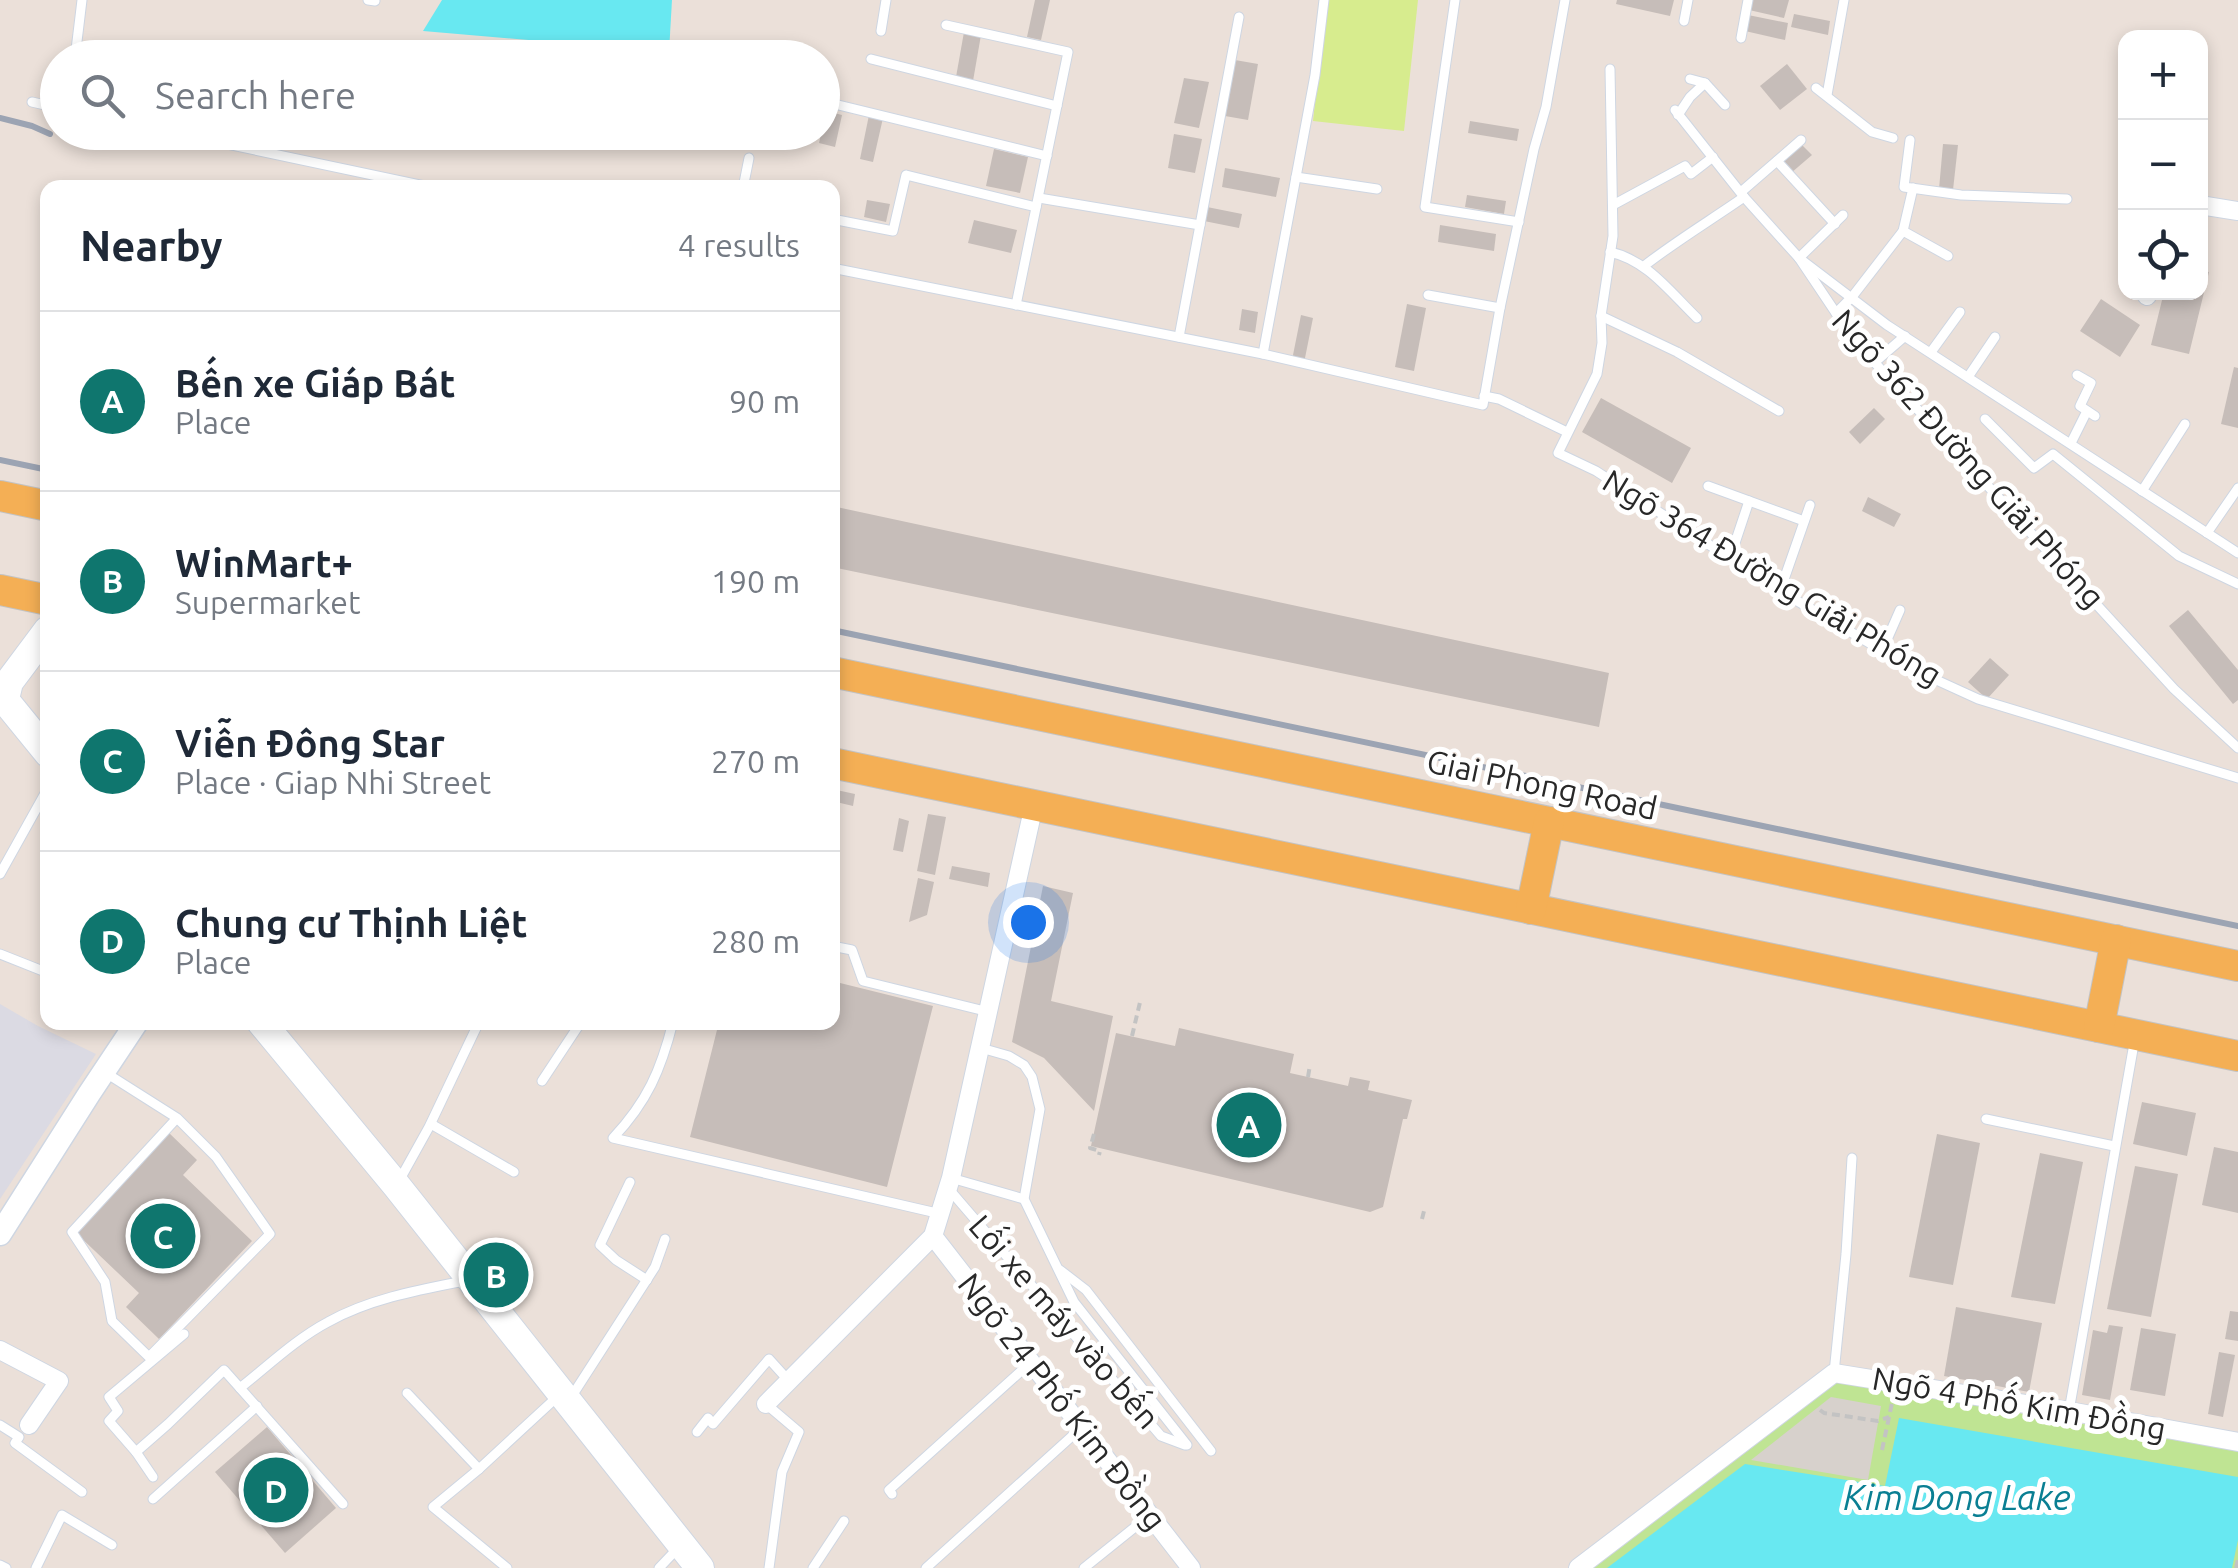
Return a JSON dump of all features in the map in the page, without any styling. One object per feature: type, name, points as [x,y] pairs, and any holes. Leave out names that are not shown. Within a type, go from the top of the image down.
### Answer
[{"type":"main road","points":[[0,496],[40,504]]},
{"type":"main road","points":[[0,590],[40,598]]},
{"type":"main road","points":[[2,700],[9,682],[40,641]]},
{"type":"main road","points":[[2,700],[20,692],[40,665]]},
{"type":"main road","name":"Giai Phong Road","points":[[840,674],[2238,966]]},
{"type":"main road","points":[[2,700],[40,744]]},
{"type":"main road","points":[[840,765],[2238,1056]]},
{"type":"main road","points":[[1523,907],[1541,820]]},
{"type":"main road","points":[[2098,1027],[2116,940]]},
{"type":"main road","points":[[268,1030],[700,1568]]},
{"type":"street","points":[[2208,206],[2238,211]]},
{"type":"street","points":[[766,1404],[933,1236],[950,1183],[1034,805]]},
{"type":"street","points":[[0,1234],[131,1030]]},
{"type":"street","name":"Ngõ 24 Phố Kim Đồng","points":[[933,1236],[1191,1568]]},
{"type":"street","points":[[0,1350],[59,1381],[29,1426]]},
{"type":"street","points":[[1578,1568],[1834,1373]]},
{"type":"street","name":"Ngõ 4 Phố Kim Đồng","points":[[1834,1373],[2238,1442]]},
{"type":"lane","points":[[77,40],[82,0]]},
{"type":"lane","points":[[368,0],[375,1]]},
{"type":"lane","points":[[881,31],[886,0]]},
{"type":"lane","points":[[1262,354],[1315,75],[1324,0]]},
{"type":"lane","points":[[1456,0],[1425,208],[1518,222]]},
{"type":"lane","points":[[1483,400],[1565,0]]},
{"type":"lane","points":[[1684,22],[1688,0]]},
{"type":"lane","points":[[1740,38],[1748,0]]},
{"type":"lane","points":[[1827,95],[1844,0]]},
{"type":"lane","points":[[1179,337],[1239,16]]},
{"type":"lane","points":[[946,25],[1068,52],[1016,305]]},
{"type":"lane","points":[[871,59],[1057,106]]},
{"type":"lane","points":[[840,270],[1483,400],[1499,399],[1567,432],[1597,374],[1602,343],[1613,205],[1610,69]]},
{"type":"lane","points":[[1690,80],[1705,82],[1725,105]]},
{"type":"lane","name":"Ngõ 362 Đường Giải Phóng","points":[[1705,82],[1676,113],[1799,258],[1854,340],[2174,689],[2238,748]]},
{"type":"lane","points":[[1816,88],[1872,132],[1893,138]]},
{"type":"lane","points":[[32,102],[40,104]]},
{"type":"lane","points":[[840,105],[1048,156]]},
{"type":"lane","points":[[1644,266],[1743,195],[1801,140]]},
{"type":"lane","points":[[1910,140],[1904,187],[2067,199]]},
{"type":"lane","points":[[255,150],[396,180]]},
{"type":"lane","points":[[1613,205],[1685,166],[1691,174],[1713,157]]},
{"type":"lane","points":[[745,180],[749,158]]},
{"type":"lane","points":[[1777,161],[1835,224]]},
{"type":"lane","points":[[840,221],[893,231],[906,175],[1038,202],[1200,225]]},
{"type":"lane","points":[[1296,177],[1377,189]]},
{"type":"lane","points":[[1836,313],[1903,232],[1912,188]]},
{"type":"lane","points":[[1843,215],[1799,258],[1904,336],[2238,554]]},
{"type":"lane","points":[[1903,232],[1948,256]]},
{"type":"lane","points":[[1610,252],[1628,256],[1644,266],[1696,318]]},
{"type":"lane","points":[[1428,295],[1500,308]]},
{"type":"lane","points":[[1931,352],[1960,312]]},
{"type":"lane","points":[[1602,316],[1677,352],[1779,411]]},
{"type":"lane","points":[[1875,362],[1904,336]]},
{"type":"lane","points":[[1968,377],[1995,338]]},
{"type":"lane","points":[[2070,443],[2091,413],[2080,406],[2090,383],[2077,375]]},
{"type":"lane","points":[[1984,419],[2034,468],[2053,454],[2179,556],[2238,584]]},
{"type":"lane","points":[[2142,492],[2185,424]]},
{"type":"lane","name":"Ngõ 364 Đường Giải Phóng","points":[[1567,432],[1558,453],[1596,471],[1780,591],[1921,672],[1978,699],[2238,778]]},
{"type":"lane","points":[[1708,486],[1804,521]]},
{"type":"lane","points":[[2207,533],[2238,488]]},
{"type":"lane","points":[[1730,558],[1749,501]]},
{"type":"lane","points":[[1780,591],[1810,505]]},
{"type":"lane","points":[[1882,651],[1900,610]]},
{"type":"lane","points":[[0,874],[40,802]]},
{"type":"lane","points":[[840,948],[852,950],[862,981],[989,1012]]},
{"type":"lane","points":[[0,954],[40,970]]},
{"type":"lane","points":[[396,1185],[431,1124],[475,1030]]},
{"type":"lane","points":[[542,1082],[576,1030]]},
{"type":"lane","points":[[671,1030],[650,1089],[613,1138],[941,1214]]},
{"type":"lane","points":[[2069,1411],[2135,1035]]},
{"type":"lane","points":[[981,1048],[1009,1056],[1024,1065],[1032,1078],[1040,1109],[1024,1199],[1058,1268],[1086,1290],[1211,1450]]},
{"type":"lane","points":[[104,1072],[178,1118],[216,1158],[270,1234],[150,1357],[112,1321],[106,1282],[72,1232],[178,1118]]},
{"type":"lane","points":[[1986,1119],[2114,1146]]},
{"type":"lane","points":[[431,1124],[514,1172]]},
{"type":"lane","name":"Ngõ 4 Phố Kim Đồng","points":[[1834,1373],[1852,1158]]},
{"type":"lane","points":[[630,1182],[600,1245],[647,1280]]},
{"type":"lane","points":[[950,1183],[1024,1199]]},
{"type":"lane","name":"Lối xe máy vào bến","points":[[950,1183],[1161,1436],[1186,1446],[1074,1302],[1058,1268]]},
{"type":"lane","points":[[507,1568],[433,1507],[565,1397],[647,1280],[665,1239]]},
{"type":"lane","points":[[240,1388],[330,1320],[372,1302],[472,1280]]},
{"type":"lane","points":[[153,1477],[108,1421],[118,1411],[109,1397],[184,1334]]},
{"type":"lane","points":[[697,1432],[708,1418],[713,1424],[768,1360],[788,1380]]},
{"type":"lane","points":[[892,1494],[889,1490],[1030,1363]]},
{"type":"lane","points":[[136,1452],[224,1370],[343,1504]]},
{"type":"lane","points":[[408,1393],[479,1470]]},
{"type":"lane","points":[[766,1404],[799,1432],[782,1472],[769,1568]]},
{"type":"lane","points":[[153,1499],[257,1406]]},
{"type":"lane","points":[[0,1426],[18,1437],[15,1443],[82,1492]]},
{"type":"lane","points":[[926,1568],[1081,1428]]},
{"type":"lane","points":[[36,1568],[62,1514],[112,1545]]},
{"type":"lane","points":[[1084,1568],[1150,1515]]},
{"type":"lane","points":[[813,1568],[844,1521]]},
{"type":"lane","points":[[659,1568],[682,1545]]},
{"type":"path","points":[[1132,1036],[1141,998]]},
{"type":"path","points":[[1308,1077],[1310,1065]]},
{"type":"path","points":[[1094,1134],[1090,1148],[1100,1151],[1100,1155]]},
{"type":"path","points":[[1422,1220],[1424,1211]]},
{"type":"path","points":[[1882,1450],[1892,1398]]},
{"type":"path","points":[[1814,1404],[1824,1413],[1878,1420],[1889,1417]]},
{"type":"path","points":[[2236,1568],[2238,1559]]},
{"type":"shaded area","points":[[0,1004],[40,1030],[96,1054],[0,1199]]},
{"type":"shaded area","points":[[1831,1397],[1881,1406],[1868,1480],[1751,1460]]},
{"type":"green space","points":[[1326,0],[1418,0],[1404,131],[1313,121]]},
{"type":"green space","name":"Kim Dong Lake","points":[[1835,1381],[2238,1451],[2238,1568],[1587,1568]]},
{"type":"water","points":[[442,0],[672,0],[670,40],[528,40],[423,31]]},
{"type":"water","name":"Kim Dong Lake","points":[[1899,1418],[2238,1477],[2238,1540],[2232,1568],[1607,1568],[1745,1464],[1885,1486]]},
{"type":"building","points":[[1035,0],[1050,0],[1041,40],[1027,37]]},
{"type":"building","points":[[1617,0],[1674,0],[1670,16],[1616,4]]},
{"type":"building","points":[[1751,0],[1789,0],[1784,18],[1749,10]]},
{"type":"building","points":[[1794,14],[1830,21],[1828,35],[1791,27]]},
{"type":"building","points":[[1748,15],[1788,23],[1785,40],[1745,31]]},
{"type":"building","points":[[964,32],[981,35],[973,81],[956,77]]},
{"type":"building","points":[[1235,60],[1258,64],[1248,120],[1225,116]]},
{"type":"building","points":[[1787,64],[1807,89],[1780,110],[1760,86]]},
{"type":"building","points":[[1184,78],[1209,82],[1199,128],[1174,123]]},
{"type":"building","points":[[869,115],[883,118],[873,162],[860,159]]},
{"type":"building","points":[[1470,121],[1519,129],[1517,141],[1468,133]]},
{"type":"building","points":[[1174,134],[1202,139],[1195,173],[1168,168]]},
{"type":"building","points":[[1943,144],[1958,145],[1953,190],[1939,189]]},
{"type":"building","points":[[1802,145],[1812,155],[1791,173],[1782,163]]},
{"type":"building","points":[[994,149],[1028,157],[1020,193],[986,186]]},
{"type":"building","points":[[1225,168],[1280,178],[1276,197],[1222,187]]},
{"type":"building","points":[[1467,195],[1506,201],[1504,214],[1465,207]]},
{"type":"building","points":[[867,200],[890,204],[886,222],[864,217]]},
{"type":"building","points":[[1207,207],[1242,214],[1239,228],[1204,221]]},
{"type":"building","points":[[974,220],[1017,230],[1011,253],[968,243]]},
{"type":"building","points":[[1440,225],[1496,234],[1494,251],[1438,242]]},
{"type":"building","points":[[2101,299],[2140,325],[2120,357],[2080,331]]},
{"type":"building","points":[[2162,300],[2202,300],[2189,354],[2151,345]]},
{"type":"building","points":[[1407,304],[1426,308],[1414,371],[1395,367]]},
{"type":"building","points":[[1242,309],[1258,312],[1255,333],[1239,330]]},
{"type":"building","points":[[1301,315],[1313,318],[1304,363],[1292,360]]},
{"type":"building","points":[[2234,367],[2238,368],[2238,428],[2221,424]]},
{"type":"building","points":[[1601,398],[1691,448],[1672,483],[1582,432]]},
{"type":"building","points":[[1874,408],[1885,419],[1860,444],[1849,432]]},
{"type":"building","points":[[1868,497],[1901,514],[1894,527],[1862,511]]},
{"type":"building","points":[[840,508],[1609,673],[1599,727],[840,569]]},
{"type":"building","points":[[2188,610],[2238,670],[2238,700],[2233,704],[2169,626]]},
{"type":"building","points":[[1990,658],[2009,675],[1987,699],[1968,682]]},
{"type":"building","points":[[840,791],[855,794],[853,806],[840,803]]},
{"type":"building","points":[[928,814],[946,817],[935,875],[917,871]]},
{"type":"building","points":[[899,818],[909,821],[903,852],[893,850]]},
{"type":"building","points":[[952,866],[990,873],[988,887],[949,879]]},
{"type":"building","points":[[918,878],[934,882],[927,915],[909,922]]},
{"type":"building","points":[[1043,886],[1073,893],[1051,1001],[1113,1016],[1094,1111],[1044,1058],[1012,1042]]},
{"type":"building","points":[[840,983],[933,1006],[887,1187],[690,1137],[717,1030],[840,1030]]},
{"type":"building","points":[[1179,1028],[1294,1054],[1290,1073],[1348,1086],[1350,1077],[1370,1081],[1368,1090],[1412,1100],[1407,1119],[1403,1119],[1383,1207],[1370,1212],[1091,1146],[1116,1033],[1175,1046]]},
{"type":"building","points":[[2142,1102],[2196,1113],[2187,1156],[2133,1144]]},
{"type":"building","points":[[168,1132],[197,1160],[183,1175],[252,1241],[159,1339],[126,1307],[139,1293],[74,1231]]},
{"type":"building","points":[[1937,1134],[1980,1143],[1953,1285],[1909,1277]]},
{"type":"building","points":[[2214,1147],[2238,1152],[2238,1213],[2202,1205]]},
{"type":"building","points":[[2040,1153],[2083,1162],[2055,1304],[2011,1297]]},
{"type":"building","points":[[2135,1166],[2178,1174],[2151,1317],[2107,1309]]},
{"type":"building","points":[[1956,1307],[2042,1323],[2029,1392],[1944,1376]]},
{"type":"building","points":[[2230,1311],[2238,1312],[2238,1341],[2225,1339]]},
{"type":"building","points":[[2109,1325],[2123,1327],[2110,1400],[2082,1395],[2093,1330],[2107,1333]]},
{"type":"building","points":[[2141,1328],[2176,1334],[2165,1396],[2130,1390]]},
{"type":"building","points":[[2219,1352],[2235,1355],[2223,1417],[2208,1414]]},
{"type":"building","points":[[267,1427],[336,1508],[285,1553],[215,1472]]},
{"type":"railway","points":[[0,118],[40,130]]},
{"type":"railway","points":[[0,460],[40,468]]},
{"type":"railway","points":[[840,632],[2238,926]]},
{"type":"place","name":"Bến xe Giáp Bát","points":[[1249,1125]]},
{"type":"place","name":"Viễn Đông Star","points":[[163,1236]]},
{"type":"place","name":"WinMart+","points":[[496,1275]]},
{"type":"place","name":"Chung cư Thịnh Liệt","points":[[276,1490]]}]
